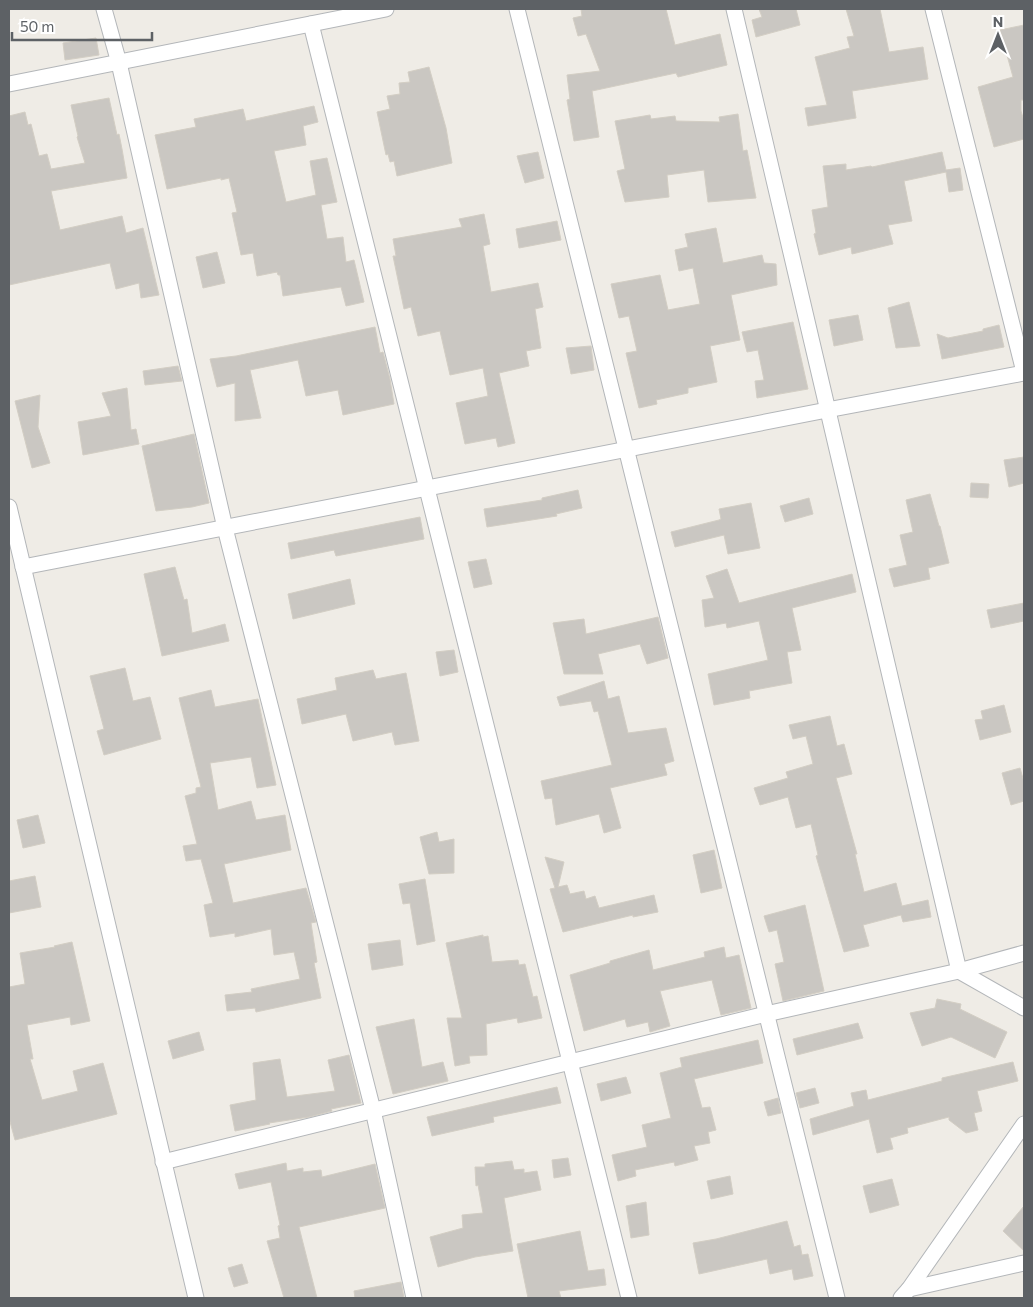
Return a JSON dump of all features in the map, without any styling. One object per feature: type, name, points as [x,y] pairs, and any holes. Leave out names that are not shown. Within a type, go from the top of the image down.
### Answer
[{"type":"street","points":[[104,9],[119,63],[224,528],[373,1110],[414,1298]]},
{"type":"street","points":[[9,84],[386,9]]},
{"type":"street","points":[[517,9],[837,1298]]},
{"type":"street","points":[[734,9],[959,971],[1024,1008]]},
{"type":"street","points":[[23,567],[1024,373],[934,9]]},
{"type":"street","points":[[311,24],[629,1298]]},
{"type":"street","points":[[9,507],[196,1298]]},
{"type":"street","points":[[163,1162],[766,1014],[959,971],[1024,954]]},
{"type":"street","points":[[905,1294],[1024,1124]]},
{"type":"street","points":[[905,1294],[1024,1263]]},
{"type":"building","points":[[581,9],[666,9],[675,45],[720,34],[727,65],[678,77],[676,73],[592,91],[599,137],[574,141],[567,100],[570,99],[567,75],[600,71],[586,34],[578,36],[573,18],[582,16]]},
{"type":"building","points":[[759,9],[796,9],[800,25],[756,37],[752,20],[762,17]]},
{"type":"building","points":[[846,9],[880,9],[889,52],[923,47],[928,79],[852,91],[856,118],[808,126],[805,108],[827,105],[815,57],[850,48],[847,37],[854,36]]},
{"type":"building","points":[[1024,25],[1024,100],[1021,100],[1021,111],[1024,121],[1024,139],[994,147],[978,87],[1013,77],[1000,30]]},
{"type":"building","points":[[96,38],[99,55],[65,60],[63,43]]},
{"type":"building","points":[[429,67],[446,128],[452,163],[397,176],[394,161],[390,162],[388,154],[386,155],[377,112],[390,109],[387,96],[400,94],[399,83],[410,82],[408,72]]},
{"type":"building","points":[[109,98],[117,135],[119,134],[127,178],[51,191],[60,230],[122,216],[126,233],[143,228],[159,295],[141,298],[139,283],[116,289],[110,263],[9,285],[9,116],[25,112],[28,125],[31,124],[39,156],[47,154],[51,169],[85,163],[77,137],[71,105]]},
{"type":"building","points":[[314,106],[318,122],[303,126],[306,145],[274,151],[286,202],[316,195],[310,161],[327,158],[337,202],[321,205],[327,239],[343,237],[346,262],[354,260],[364,302],[346,306],[341,287],[283,296],[280,275],[277,272],[257,276],[253,253],[241,255],[232,213],[237,212],[229,178],[167,189],[155,135],[196,127],[194,119],[243,109],[246,121]]},
{"type":"building","points":[[738,114],[743,151],[747,150],[756,198],[708,202],[704,170],[667,175],[669,197],[625,202],[617,171],[625,169],[615,121],[650,115],[651,119],[675,116],[676,121],[720,122],[719,117]]},
{"type":"building","points":[[538,152],[544,178],[525,183],[517,156]]},
{"type":"building","points":[[942,152],[946,170],[960,168],[963,190],[949,192],[946,172],[904,181],[912,221],[888,225],[893,244],[852,254],[851,247],[819,255],[814,234],[816,233],[812,210],[828,207],[823,166],[846,164],[846,170],[872,167]]},
{"type":"building","points":[[484,214],[490,244],[483,246],[491,292],[538,283],[543,307],[535,309],[541,348],[526,351],[529,366],[499,373],[515,443],[498,447],[496,438],[465,444],[456,403],[488,396],[483,368],[450,375],[440,331],[418,336],[411,307],[404,309],[393,256],[396,256],[393,239],[462,227],[459,219]]},
{"type":"building","points":[[557,221],[561,240],[519,248],[516,229]]},
{"type":"building","points":[[716,228],[723,263],[762,255],[764,263],[776,264],[777,285],[731,295],[740,340],[710,346],[717,382],[688,388],[688,393],[656,400],[657,404],[639,408],[626,353],[637,351],[629,316],[619,318],[611,284],[660,275],[668,310],[700,304],[693,268],[679,271],[675,250],[688,247],[685,234]]},
{"type":"building","points":[[217,252],[225,283],[203,288],[196,257]]},
{"type":"building","points":[[909,302],[920,346],[896,348],[888,308]]},
{"type":"building","points":[[858,315],[863,340],[834,346],[829,320]]},
{"type":"building","points":[[793,322],[808,389],[757,398],[755,381],[764,380],[758,350],[747,352],[742,332]]},
{"type":"building","points":[[999,325],[1004,347],[942,359],[937,334],[948,338],[983,331],[983,329]]},
{"type":"building","points":[[375,327],[380,353],[383,352],[390,379],[394,404],[343,415],[338,390],[306,396],[298,360],[250,370],[261,418],[235,421],[235,383],[217,387],[210,359],[236,356]]},
{"type":"building","points":[[591,346],[594,370],[571,374],[566,348]]},
{"type":"building","points":[[178,366],[182,381],[145,385],[143,371]]},
{"type":"building","points":[[127,388],[131,430],[136,429],[139,444],[83,455],[78,422],[111,416],[102,393]]},
{"type":"building","points":[[40,395],[38,427],[50,463],[32,468],[15,401]]},
{"type":"building","points":[[194,434],[209,503],[156,511],[142,446]]},
{"type":"building","points":[[1024,457],[1024,483],[1009,487],[1004,460]]},
{"type":"building","points":[[971,483],[989,484],[988,498],[970,497]]},
{"type":"building","points":[[578,490],[582,508],[556,514],[557,516],[487,527],[484,509],[542,500],[542,498]]},
{"type":"building","points":[[930,494],[949,563],[928,568],[930,579],[894,587],[889,569],[907,565],[900,535],[913,532],[906,500]]},
{"type":"building","points":[[809,498],[813,514],[785,522],[780,506]]},
{"type":"building","points":[[751,503],[760,548],[728,554],[724,535],[675,547],[671,532],[719,520],[721,519],[719,509]]},
{"type":"building","points":[[420,517],[424,539],[336,556],[334,550],[291,559],[288,543]]},
{"type":"building","points":[[486,559],[492,584],[474,588],[468,562]]},
{"type":"building","points":[[175,567],[184,600],[187,599],[192,633],[225,624],[229,641],[162,656],[144,574]]},
{"type":"building","points":[[727,569],[739,603],[852,574],[856,592],[792,608],[801,650],[787,652],[792,683],[749,691],[750,698],[714,705],[708,674],[768,660],[759,621],[727,628],[726,623],[705,627],[702,600],[714,598],[706,576]]},
{"type":"building","points":[[350,579],[355,604],[293,619],[288,594]]},
{"type":"building","points":[[1024,603],[1024,621],[991,628],[987,610]]},
{"type":"building","points":[[658,617],[668,658],[647,664],[640,644],[598,654],[603,674],[564,674],[553,623],[584,619],[586,634]]},
{"type":"building","points":[[454,650],[458,672],[440,676],[436,652]]},
{"type":"building","points":[[125,668],[133,701],[150,697],[161,739],[104,755],[97,731],[104,729],[90,676]]},
{"type":"building","points":[[373,670],[376,679],[406,673],[419,741],[395,745],[392,732],[353,741],[346,714],[302,724],[297,699],[337,690],[335,678]]},
{"type":"building","points":[[604,681],[608,699],[619,696],[628,733],[666,728],[674,761],[664,764],[667,775],[610,788],[621,828],[604,833],[599,814],[556,825],[552,798],[545,799],[541,781],[612,765],[598,711],[594,712],[591,701],[560,706],[557,697]]},
{"type":"building","points":[[211,690],[215,707],[258,699],[276,785],[257,788],[251,757],[210,763],[218,810],[251,801],[256,820],[285,815],[291,850],[224,864],[233,903],[306,888],[316,922],[311,923],[317,962],[314,963],[321,998],[256,1012],[255,1008],[227,1011],[225,995],[252,992],[251,989],[300,979],[294,952],[274,955],[271,929],[235,937],[235,933],[210,937],[204,905],[213,903],[201,859],[186,861],[183,846],[197,844],[185,796],[196,793],[196,788],[201,787],[179,698]]},
{"type":"building","points":[[1004,705],[1011,732],[980,740],[975,720],[983,719],[981,711]]},
{"type":"building","points":[[830,716],[837,746],[844,744],[852,774],[836,778],[857,854],[855,854],[864,892],[896,883],[902,906],[928,900],[931,917],[903,922],[901,915],[863,925],[869,946],[844,952],[816,856],[818,855],[811,824],[796,828],[788,797],[760,805],[754,788],[788,778],[786,772],[813,764],[806,736],[793,739],[789,725]]},
{"type":"building","points":[[1020,768],[1024,782],[1024,801],[1011,805],[1002,773]]},
{"type":"building","points":[[38,815],[45,843],[23,848],[17,820]]},
{"type":"building","points":[[437,832],[439,842],[454,839],[454,873],[429,874],[420,837]]},
{"type":"building","points":[[714,850],[722,888],[701,893],[693,855]]},
{"type":"building","points":[[545,857],[564,862],[558,887],[567,885],[570,894],[584,891],[586,899],[595,896],[599,908],[654,895],[658,912],[633,917],[633,915],[563,932],[550,889],[555,888]]},
{"type":"building","points":[[35,876],[41,907],[9,913],[9,881]]},
{"type":"building","points":[[425,879],[435,941],[417,945],[410,903],[403,904],[399,884]]},
{"type":"building","points":[[805,905],[824,991],[783,1001],[775,964],[784,962],[777,930],[769,932],[764,916]]},
{"type":"building","points":[[483,935],[483,937],[488,936],[492,962],[518,960],[519,965],[525,964],[533,997],[537,996],[542,1018],[518,1023],[517,1018],[486,1024],[487,1055],[469,1056],[470,1063],[455,1066],[447,1018],[462,1018],[446,943]]},
{"type":"building","points":[[400,940],[403,965],[372,970],[368,944]]},
{"type":"building","points":[[72,942],[90,1021],[71,1025],[70,1017],[27,1025],[33,1059],[30,1059],[42,1100],[78,1091],[73,1071],[103,1063],[117,1114],[15,1140],[9,1118],[9,987],[25,984],[20,953]]},
{"type":"building","points":[[724,947],[726,958],[739,955],[751,1008],[721,1015],[712,980],[660,991],[670,1026],[650,1032],[648,1022],[627,1027],[625,1019],[584,1031],[570,975],[649,950],[653,970],[705,957],[704,952]]},
{"type":"building","points":[[937,999],[961,1004],[960,1009],[1007,1032],[995,1058],[951,1037],[922,1046],[910,1013],[935,1008]]},
{"type":"building","points":[[414,1019],[422,1067],[443,1062],[448,1081],[393,1094],[376,1027]]},
{"type":"building","points":[[858,1023],[863,1038],[797,1055],[793,1039]]},
{"type":"building","points":[[199,1032],[204,1050],[173,1059],[168,1041]]},
{"type":"building","points":[[758,1040],[763,1063],[694,1079],[702,1108],[710,1107],[716,1130],[708,1132],[710,1143],[694,1146],[698,1160],[675,1166],[674,1162],[635,1170],[636,1176],[618,1181],[612,1155],[647,1147],[642,1125],[671,1118],[660,1073],[682,1067],[680,1058]]},
{"type":"building","points":[[349,1055],[361,1103],[331,1109],[332,1111],[309,1117],[269,1123],[235,1131],[230,1105],[256,1100],[253,1063],[280,1059],[287,1097],[335,1091],[328,1060]]},
{"type":"building","points":[[1013,1062],[1018,1081],[977,1091],[982,1111],[974,1113],[978,1130],[966,1133],[949,1120],[949,1117],[907,1128],[908,1133],[890,1138],[893,1149],[877,1153],[869,1119],[813,1135],[810,1119],[854,1106],[851,1093],[866,1090],[868,1100],[942,1081],[942,1078]]},
{"type":"building","points":[[626,1077],[631,1093],[601,1101],[597,1084]]},
{"type":"building","points":[[557,1087],[561,1103],[493,1117],[494,1122],[432,1136],[427,1117]]},
{"type":"building","points":[[815,1088],[819,1103],[800,1108],[796,1093]]},
{"type":"building","points":[[778,1098],[781,1113],[768,1116],[764,1102]]},
{"type":"building","points":[[568,1158],[571,1175],[554,1178],[552,1160]]},
{"type":"building","points":[[512,1161],[514,1170],[524,1169],[524,1173],[537,1171],[541,1190],[504,1198],[513,1251],[475,1257],[438,1267],[430,1237],[463,1228],[462,1215],[483,1213],[478,1185],[476,1186],[475,1167],[485,1167],[485,1164]]},
{"type":"building","points":[[286,1163],[287,1171],[303,1168],[303,1172],[321,1170],[322,1177],[375,1164],[385,1208],[299,1227],[317,1298],[284,1298],[267,1241],[280,1238],[278,1226],[280,1225],[271,1182],[239,1189],[235,1174]]},
{"type":"building","points":[[730,1176],[733,1194],[711,1199],[707,1181]]},
{"type":"building","points":[[892,1179],[899,1205],[870,1213],[863,1186]]},
{"type":"building","points":[[646,1202],[649,1235],[631,1238],[626,1206]]},
{"type":"building","points":[[1024,1206],[1024,1251],[1003,1231]]},
{"type":"building","points":[[787,1221],[794,1247],[800,1245],[802,1255],[808,1254],[813,1276],[794,1280],[792,1269],[770,1274],[767,1259],[699,1274],[693,1243]]},
{"type":"building","points":[[580,1231],[588,1271],[604,1269],[606,1285],[559,1291],[561,1298],[528,1298],[517,1244]]},
{"type":"building","points":[[242,1264],[248,1283],[234,1287],[228,1268]]},
{"type":"building","points":[[401,1282],[404,1298],[355,1298],[354,1291]]}]
